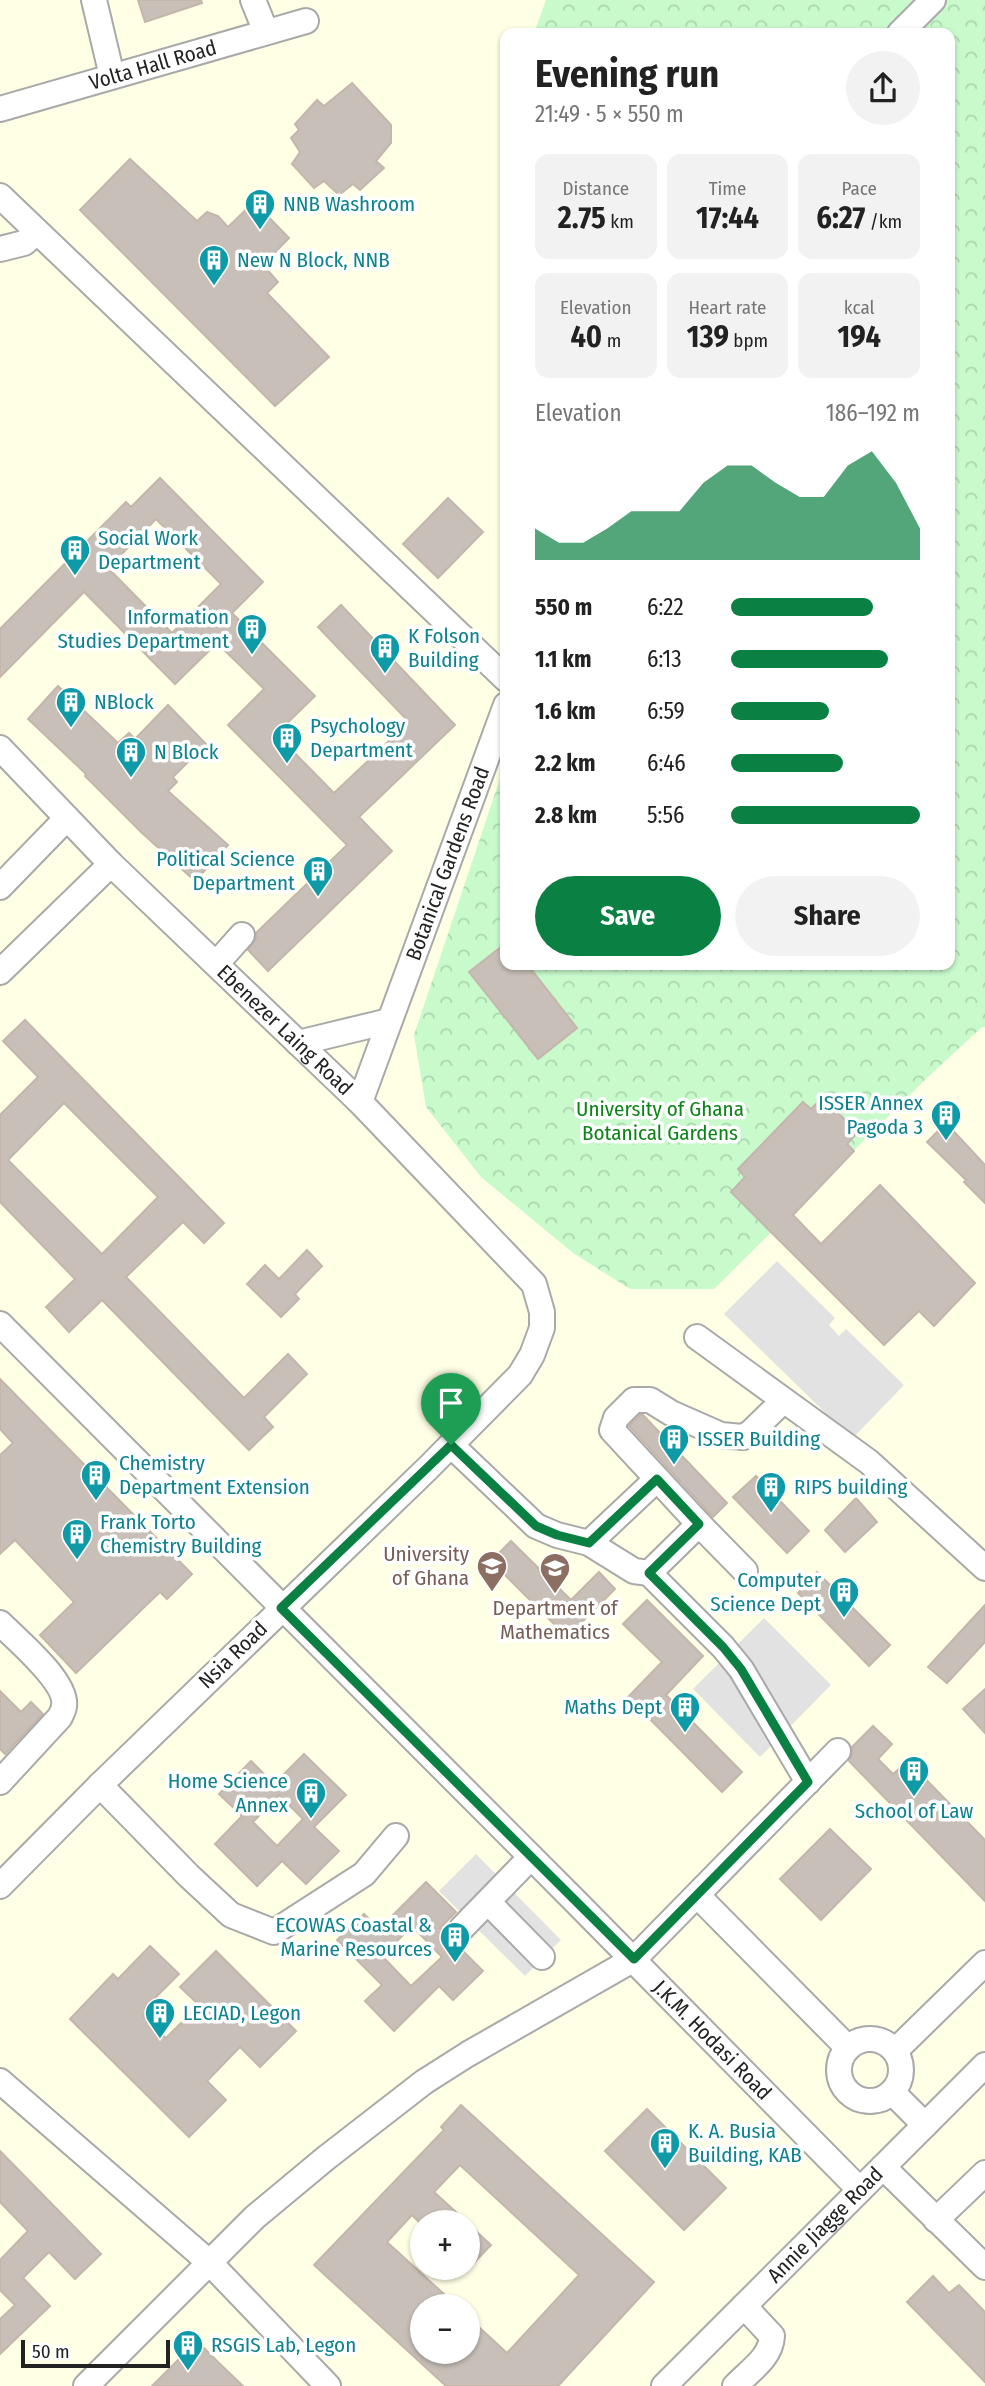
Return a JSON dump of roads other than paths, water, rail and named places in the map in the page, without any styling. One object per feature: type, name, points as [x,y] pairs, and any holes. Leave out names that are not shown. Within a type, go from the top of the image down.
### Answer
[{"type":"street","points":[[94,0],[113,76]]},
{"type":"street","points":[[253,0],[266,32]]},
{"type":"street","points":[[905,28],[933,0]]},
{"type":"street","name":"Volta Hall Road","points":[[0,109],[306,21]]},
{"type":"street","points":[[0,196],[500,673]]},
{"type":"street","points":[[0,249],[24,243],[37,232]]},
{"type":"street","name":"Botanical Gardens Road","points":[[360,1102],[500,721]]},
{"type":"street","name":"Ebenezer Laing Road","points":[[0,748],[111,864],[360,1102],[534,1283],[542,1312],[542,1328]]},
{"type":"street","points":[[0,887],[68,818]]},
{"type":"street","points":[[0,972],[111,864]]},
{"type":"street","points":[[217,963],[242,934]]},
{"type":"street","points":[[298,1043],[389,1021]]},
{"type":"street","name":"J.K.M. Hodasi Road","points":[[0,1324],[634,1959],[860,2190]]},
{"type":"street","name":"Nsia Road","points":[[0,1886],[100,1784],[520,1375],[532,1355],[542,1328]]},
{"type":"street","points":[[697,1337],[869,1462],[985,1568]]},
{"type":"street","points":[[745,1571],[612,1430],[616,1419],[634,1400],[650,1399],[671,1413],[721,1435],[743,1437],[783,1401]]},
{"type":"street","points":[[451,1445],[536,1526],[557,1535],[589,1543],[634,1571],[649,1573],[723,1647],[741,1669],[808,1782]]},
{"type":"street","points":[[589,1543],[657,1479]]},
{"type":"street","points":[[649,1573],[699,1524]]},
{"type":"street","points":[[0,1623],[44,1667],[61,1692],[65,1705],[60,1717],[0,1782]]},
{"type":"street","points":[[86,2386],[255,2217],[326,2158],[424,2082],[634,1959],[838,1751]]},
{"type":"street","points":[[100,1784],[189,1876],[231,1915],[274,1932],[364,1874],[396,1836]]},
{"type":"street","points":[[462,1928],[531,1857]]},
{"type":"street","points":[[698,1896],[848,2048]]},
{"type":"street","points":[[488,1902],[542,1957]]},
{"type":"street","points":[[895,2051],[985,1963]]},
{"type":"street","points":[[867,2039],[887,2044],[895,2051],[901,2077],[892,2092],[875,2101],[856,2098],[848,2092],[840,2075],[840,2065],[848,2048],[867,2039]]},
{"type":"street","name":"Annie Jiagge Road","points":[[664,2386],[985,2064]]},
{"type":"street","points":[[0,2081],[209,2262],[328,2386]]},
{"type":"street","points":[[892,2092],[925,2125]]},
{"type":"street","points":[[883,2167],[985,2267]]},
{"type":"street","points":[[936,2220],[985,2174]]},
{"type":"street","points":[[735,2386],[766,2355],[772,2344],[772,2336],[744,2306]]},
{"type":"place","name":"NNB Washroom","points":[[260,231]]},
{"type":"place","name":"New N Block, NNB","points":[[214,287]]},
{"type":"place","name":"Social Work Department","points":[[75,577]]},
{"type":"place","name":"Information Studies Department","points":[[252,656]]},
{"type":"place","name":"K Folson Building","points":[[385,675]]},
{"type":"place","name":"NBlock","points":[[71,729]]},
{"type":"place","name":"Psychology Department","points":[[287,765]]},
{"type":"place","name":"N Block","points":[[131,779]]},
{"type":"place","name":"Political Science Department","points":[[318,898]]},
{"type":"place","name":"ISSER Annex Pagoda 3","points":[[946,1142]]},
{"type":"place","name":"ISSER Building","points":[[674,1466]]},
{"type":"place","name":"Chemistry Department Extension","points":[[96,1502]]},
{"type":"place","name":"RIPS building","points":[[771,1514]]},
{"type":"place","name":"Frank Torto Chemistry Building","points":[[77,1561]]},
{"type":"place","name":"University of Ghana","points":[[492,1593]]},
{"type":"place","name":"Department of Mathematics","points":[[555,1595]]},
{"type":"place","name":"Computer Science Dept","points":[[844,1619]]},
{"type":"place","name":"Maths Dept","points":[[685,1734]]},
{"type":"place","name":"School of Law","points":[[914,1798]]},
{"type":"place","name":"Home Science Annex","points":[[311,1820]]},
{"type":"place","name":"ECOWAS Coastal & Marine Resources","points":[[455,1964]]},
{"type":"place","name":"LECIAD, Legon","points":[[160,2040]]},
{"type":"place","name":"K. A. Busia Building, KAB","points":[[665,2170]]},
{"type":"place","name":"RSGIS Lab, Legon","points":[[188,2372]]},
{"type":"park label","name":"University of Ghana Botanical Gardens","points":[[660,1121]]}]
